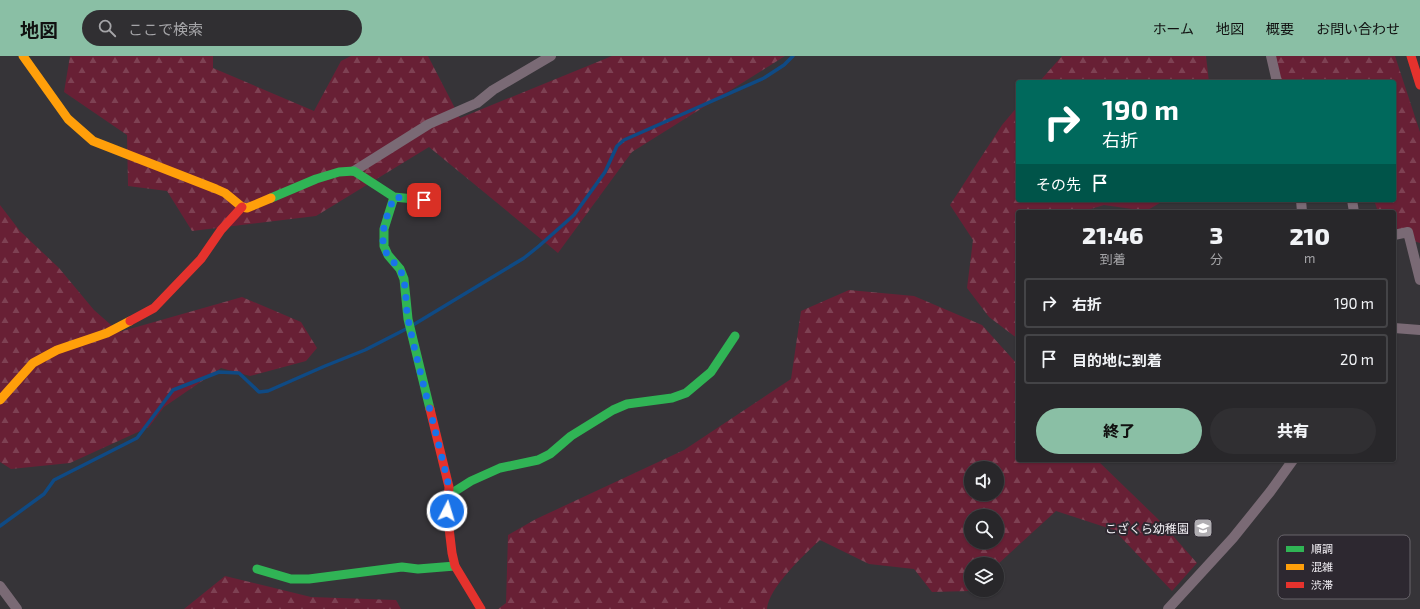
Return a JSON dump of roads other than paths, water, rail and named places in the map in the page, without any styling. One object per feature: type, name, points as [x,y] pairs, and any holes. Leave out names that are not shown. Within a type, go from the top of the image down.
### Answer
[{"type":"street","points":[[23,56],[68,119],[93,141],[225,192],[242,207],[247,208],[316,179],[339,172],[354,171],[429,124],[477,103],[493,90],[551,56]]},
{"type":"street","points":[[1271,56],[1277,80]]},
{"type":"street","points":[[1411,56],[1420,85]]},
{"type":"street","points":[[354,171],[394,197],[424,200]]},
{"type":"street","points":[[394,197],[384,226],[384,249],[402,273],[408,317],[449,487],[447,511],[455,566],[481,609]]},
{"type":"street","points":[[0,400],[33,363],[57,350],[107,333],[154,308],[201,258],[221,230],[242,207]]},
{"type":"street","points":[[1396,235],[1408,232],[1420,280]]},
{"type":"street","points":[[1396,328],[1420,330]]},
{"type":"street","points":[[449,495],[471,481],[500,468],[538,460],[550,454],[571,436],[614,410],[627,404],[672,398],[686,392],[711,372],[735,336]]},
{"type":"street","points":[[1168,609],[1233,538],[1270,492],[1292,462]]},
{"type":"street","points":[[257,569],[291,579],[309,579],[402,567],[418,569],[455,566]]},
{"type":"street","points":[[0,586],[17,609]]},
{"type":"waterway","points":[[413,325],[524,258],[539,246],[574,215],[605,172],[617,146],[624,140],[764,78],[784,65],[793,56]]},
{"type":"waterway","points":[[0,526],[44,494],[54,480],[137,438],[173,390],[219,372],[239,373],[259,392],[268,391],[365,350],[406,329]]},
{"type":"place","name":"こざくら幼稚園","points":[[1203,528]]}]
